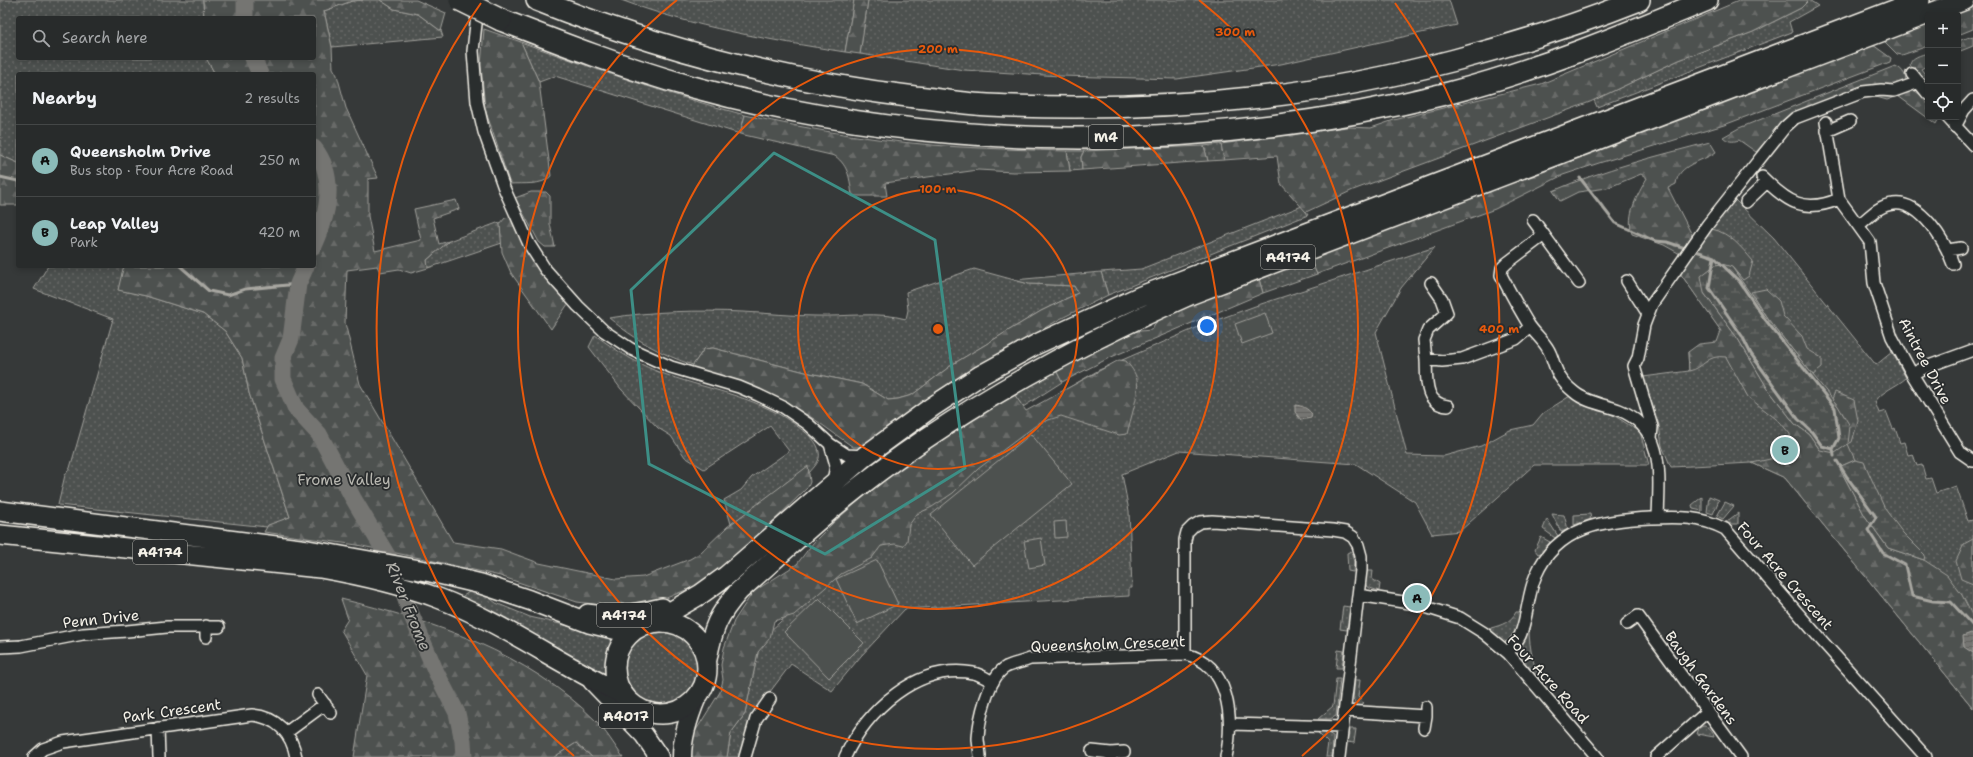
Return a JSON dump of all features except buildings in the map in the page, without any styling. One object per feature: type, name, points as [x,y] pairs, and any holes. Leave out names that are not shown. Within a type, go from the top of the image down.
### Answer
[{"type":"highway","name":"M4","points":[[460,0],[501,20],[590,55],[690,86],[784,108],[889,125],[990,136],[1068,138],[1184,136],[1267,128],[1362,112],[1450,92],[1532,68],[1609,41],[1707,0]]},
{"type":"highway","name":"M4","points":[[537,0],[598,25],[706,58],[789,78],[879,92],[986,105],[1068,107],[1176,105],[1263,97],[1354,82],[1443,63],[1600,15],[1639,0]]},
{"type":"highway","name":"A4174","points":[[629,700],[616,678],[615,663],[619,648],[630,633],[641,626],[653,622],[701,594],[726,576],[865,456],[932,407],[981,375],[1044,340],[1141,296],[1920,0]]},
{"type":"highway","name":"A4174","points":[[0,535],[320,568],[372,578],[439,598],[469,611],[629,700],[644,711],[655,714],[667,714],[683,708],[697,697],[704,685],[707,672],[707,659],[716,622],[725,607],[739,591],[840,502],[918,444],[988,399],[1096,339],[1192,294],[1965,0]]},
{"type":"highway","name":"A4174","points":[[0,511],[308,550],[431,572],[481,584],[588,623],[630,633]]},
{"type":"highway","name":"A4174","points":[[544,606],[591,614],[621,615],[643,613],[666,607],[701,594]]},
{"type":"highway","name":"A4174","points":[[653,622],[674,623],[687,630],[698,640],[707,659]]},
{"type":"main road","name":"A4017","points":[[590,679],[644,735],[659,757]]},
{"type":"main road","points":[[682,757],[682,748],[687,722],[697,697]]},
{"type":"main road","name":"A4017","points":[[629,700],[667,757]]},
{"type":"street","points":[[479,0],[474,51],[477,102],[484,132],[507,195],[529,244],[545,269],[578,306],[604,331],[631,349],[671,367],[739,387],[777,404],[808,424],[830,444],[847,455],[865,456]]},
{"type":"street","points":[[1651,438],[1652,427],[1634,366],[1638,358],[1644,325],[1652,304],[1690,249],[1775,137],[1795,118],[1863,92],[1881,90],[1894,91],[1916,78],[1925,90]]},
{"type":"street","points":[[1955,127],[1964,110],[1973,100]]},
{"type":"street","points":[[1949,120],[1973,144]]},
{"type":"street","name":"Aintree Drive","points":[[1850,121],[1827,127],[1839,199],[1870,242],[1874,283],[1880,306],[1892,337],[1912,374],[1960,452],[1973,461]]},
{"type":"street","points":[[1746,202],[1764,180],[1792,203],[1819,205],[1839,199]]},
{"type":"street","points":[[1859,225],[1882,207],[1893,203],[1909,205],[1923,215],[1948,250],[1953,264]]},
{"type":"street","points":[[1533,220],[1579,283]]},
{"type":"street","points":[[1544,235],[1502,268],[1502,275],[1530,327],[1542,338],[1550,350],[1559,376],[1575,394],[1622,412],[1646,429],[1651,438],[1659,462],[1658,518]]},
{"type":"street","points":[[1948,250],[1961,248]]},
{"type":"street","points":[[1627,281],[1648,314]]},
{"type":"street","points":[[1431,283],[1442,299],[1447,313],[1428,330],[1424,340],[1429,394],[1438,402],[1448,406]]},
{"type":"street","points":[[1426,359],[1442,361],[1462,359],[1516,339],[1530,327]]},
{"type":"street","points":[[1912,374],[1926,367],[1973,350]]},
{"type":"street","points":[[830,444],[836,465],[832,485]]},
{"type":"street","name":"Four Acre Crescent","points":[[1508,653],[1521,635],[1528,600],[1536,574],[1548,555],[1568,537],[1591,525],[1616,520],[1695,518],[1710,521],[1725,529],[1823,642],[1926,757]]},
{"type":"street","points":[[1185,654],[1185,540],[1187,532],[1200,522],[1212,521],[1345,532],[1353,537],[1358,545],[1361,556],[1361,570],[1340,757]]},
{"type":"street","name":"Four Acre Road","points":[[1358,595],[1416,604],[1460,618],[1484,633],[1508,653],[1597,757]]},
{"type":"street","name":"Baugh Gardens","points":[[1627,624],[1641,613],[1740,757]]},
{"type":"street","points":[[206,626],[206,637]]},
{"type":"street","name":"Penn Drive","points":[[0,647],[21,646],[83,634],[127,632],[167,627],[219,627]]},
{"type":"street","name":"Queensholm Crescent","points":[[980,757],[978,740],[980,720],[993,682],[999,673],[1006,668],[1030,660],[1185,654],[1196,656],[1210,666],[1221,680],[1227,700],[1230,724],[1230,743],[1226,757]]},
{"type":"street","points":[[845,757],[872,716],[891,698],[910,685],[931,676],[953,672],[974,673],[993,682]]},
{"type":"street","points":[[745,757],[756,719],[770,699]]},
{"type":"street","points":[[296,757],[293,744],[287,732],[325,704]]},
{"type":"street","points":[[1345,711],[1426,712],[1424,728]]},
{"type":"street","points":[[1656,757],[1708,711]]},
{"type":"street","name":"Park Crescent","points":[[34,757],[43,749],[63,742],[252,715],[272,720],[287,732]]},
{"type":"street","points":[[1230,724],[1343,727]]},
{"type":"street","points":[[158,728],[159,757]]},
{"type":"street","points":[[1092,751],[1111,755],[1124,752]]},
{"type":"highlighted area","points":[[774,153],[935,240],[965,468],[825,554],[649,464],[631,290]]},
{"type":"green space","points":[[0,0],[203,0],[204,16],[16,16],[16,60],[207,60],[214,72],[16,72],[16,162],[0,155]]},
{"type":"green space","name":"Frome Valley","points":[[203,0],[363,0],[352,1],[324,11],[332,47],[333,68],[337,75],[346,108],[378,178],[368,179],[368,216],[375,251],[421,240],[414,209],[456,200],[459,209],[433,218],[439,244],[449,241],[427,260],[428,268],[411,273],[399,269],[380,272],[377,266],[347,270],[345,323],[360,384],[453,542],[501,549],[539,563],[616,579],[643,577],[690,559],[700,553],[727,527],[808,466],[810,482],[808,487],[745,549],[703,583],[664,599],[617,607],[577,602],[500,576],[425,559],[357,545],[264,532],[268,525],[290,517],[249,393],[242,358],[225,331],[203,314],[146,296],[118,290],[124,268],[316,268],[316,72],[214,72],[207,60],[316,60],[316,16],[204,16]]},
{"type":"green space","points":[[380,0],[394,9],[418,14],[441,31],[443,37],[332,47],[324,11],[352,1]]},
{"type":"green space","points":[[380,0],[416,0],[446,13],[441,31],[418,14],[394,9]]},
{"type":"green space","points":[[621,0],[854,0],[845,52],[732,32],[675,18]]},
{"type":"green space","points":[[854,0],[868,0],[860,54],[845,52]]},
{"type":"green space","points":[[868,0],[1449,0],[1457,25],[1281,64],[1177,79],[1060,76],[964,70],[860,54]]},
{"type":"green space","points":[[1741,0],[1809,0],[1801,8],[1753,32],[1679,60],[1590,102],[1353,190],[1306,212],[1281,184],[1277,156],[1224,160],[1221,144],[1347,127],[1371,128],[1394,120],[1541,84]]},
{"type":"green space","points":[[1809,0],[1818,6],[1789,22],[1792,32],[1597,107],[1594,100],[1679,60],[1753,32],[1801,8]]},
{"type":"green space","points":[[1973,6],[1973,29],[1961,34],[1961,12],[1958,12]]},
{"type":"green space","points":[[1925,24],[1925,47],[1902,55],[1897,54],[1883,40]]},
{"type":"green space","points":[[484,29],[521,42],[539,82],[551,176],[538,183],[510,184],[485,109],[481,65]]},
{"type":"green space","points":[[1973,36],[1973,46],[1961,51],[1961,40]]},
{"type":"green space","points":[[521,42],[632,81],[745,115],[740,134],[555,76],[539,82]]},
{"type":"green space","points":[[1873,45],[1891,58],[1890,62],[1724,125],[1563,175],[1495,209],[1317,274],[1310,259],[1415,217],[1490,192],[1514,179]]},
{"type":"green space","points":[[1925,54],[1925,67],[1921,69],[1925,74],[1925,85],[1910,65],[1914,58]]},
{"type":"green space","points":[[1895,66],[1901,69],[1904,74],[1906,86],[1875,88],[1778,127],[1756,152],[1739,140],[1731,141],[1723,137],[1739,128]]},
{"type":"green space","points":[[1913,90],[1917,92],[1925,101],[1925,116],[1898,96],[1887,100],[1869,95]]},
{"type":"green space","points":[[745,115],[826,131],[907,143],[974,148],[1067,151],[1070,171],[1013,172],[978,170],[885,183],[887,196],[852,196],[846,169],[840,160],[835,156],[740,134]]},
{"type":"green space","points":[[1931,120],[1938,120],[1936,124]]},
{"type":"green space","points":[[1710,142],[1716,152],[1686,168],[1681,172],[1676,184],[1668,188],[1692,235],[1680,254],[1664,245],[1632,234],[1630,219],[1631,212],[1636,198],[1647,178],[1641,174],[1607,188],[1578,192],[1560,201],[1553,191],[1591,176]]},
{"type":"green space","points":[[1221,144],[1224,160],[1208,161],[1204,146]]},
{"type":"green space","points":[[1204,146],[1208,161],[1082,170],[1081,157],[1084,151]]},
{"type":"green space","points":[[1067,151],[1084,151],[1081,157],[1082,170],[1070,171]]},
{"type":"green space","points":[[0,155],[16,162],[16,205],[0,205]]},
{"type":"green space","points":[[531,192],[546,192],[550,196],[550,224],[555,247],[545,247],[539,242],[515,198]]},
{"type":"green space","points":[[1733,198],[1774,238],[1876,365],[1892,352],[1906,378],[1878,398],[1875,402],[1879,413],[1886,411],[1893,429],[1895,428],[1900,443],[1904,442],[1908,455],[1913,454],[1917,466],[1922,465],[1926,479],[1931,478],[1936,493],[1956,486],[1968,521],[1973,520],[1973,708],[1785,478],[1752,463],[1671,467],[1662,446],[1659,425],[1643,377],[1689,371],[1688,352],[1732,346],[1680,273]]},
{"type":"green space","points":[[1302,206],[1308,215],[1108,295],[1101,272],[1141,269]]},
{"type":"green space","points":[[510,217],[528,250],[568,304],[551,329],[511,273],[502,252],[500,224],[505,218]]},
{"type":"green space","points":[[497,223],[500,224],[502,243],[428,268],[427,260],[449,241]]},
{"type":"green space","points":[[1712,229],[1730,237],[1753,261],[1749,276],[1743,280],[1732,267],[1704,293],[1738,339],[1768,389],[1795,424],[1809,434],[1820,450],[1838,406],[1832,399],[1835,392],[1854,400],[1858,421],[1852,442],[1848,444],[1855,460],[1839,467],[1865,516],[1888,548],[1924,560],[1947,575],[1962,595],[1973,617],[1973,708],[1785,478],[1752,463],[1784,456],[1791,448],[1790,434],[1780,422],[1748,397],[1726,357],[1710,359],[1699,367],[1689,371],[1688,352],[1699,344],[1717,342],[1721,331],[1680,273]]},
{"type":"green space","points":[[1435,247],[1401,288],[1376,332],[1407,455],[1444,456],[1481,446],[1510,430],[1533,425],[1543,413],[1570,396],[1615,416],[1640,432],[1649,465],[1534,465],[1460,531],[1432,534],[1415,502],[1356,464],[1179,451],[1122,474],[1129,511],[1132,588],[1129,588],[1129,596],[905,609],[861,656],[832,691],[791,664],[754,713],[739,757],[727,757],[731,733],[745,714],[758,652],[758,642],[813,592],[1020,416],[1099,370],[1203,325],[1258,305]]},
{"type":"green space","points":[[1310,259],[1317,274],[1263,293],[1259,279]]},
{"type":"green space","points":[[1722,264],[1732,267],[1767,318],[1838,406],[1850,426],[1848,444],[1835,453],[1820,450],[1809,434],[1795,424],[1768,389],[1738,339],[1704,293],[1701,276],[1715,265]]},
{"type":"green space","points":[[47,268],[124,268],[119,290],[146,296],[203,314],[225,331],[242,358],[249,393],[290,517],[267,527],[58,505],[65,475],[70,468],[113,319],[34,289]]},
{"type":"green space","points":[[974,269],[1029,284],[1074,286],[1078,293],[1041,311],[953,364],[912,395],[898,399],[888,400],[862,384],[805,372],[713,348],[704,349],[693,365],[649,346],[628,333],[609,318],[659,312],[709,311],[807,316],[884,315],[906,319],[908,310],[906,292]]},
{"type":"green space","points":[[1101,272],[1108,295],[1060,319],[971,371],[862,447],[853,447],[814,419],[776,397],[691,368],[704,349],[713,348],[805,372],[862,384],[888,400],[898,399],[912,395],[953,364],[1041,311],[1078,293],[1074,286],[1029,284],[1014,280]]},
{"type":"green space","points":[[1259,279],[1263,293],[1109,358],[1062,382],[1055,368],[1130,332],[1151,330],[1160,316]]},
{"type":"green space","points":[[1766,289],[1779,301],[1783,316],[1802,336],[1807,349],[1822,358],[1822,368],[1813,375],[1767,318],[1751,292]]},
{"type":"green space","points":[[1265,313],[1272,333],[1242,344],[1235,324]]},
{"type":"green space","points":[[595,335],[620,352],[647,367],[684,381],[753,402],[786,418],[807,433],[815,442],[819,455],[817,464],[809,473],[808,467],[731,524],[724,500],[741,490],[752,477],[789,451],[770,426],[704,469],[685,457],[671,436],[658,428],[621,389],[589,347]]},
{"type":"green space","points":[[1119,360],[1126,361],[1134,372],[1138,385],[1127,434],[1119,435],[1061,416],[1039,423],[978,469],[953,493],[932,507],[917,514],[909,525],[907,541],[903,546],[895,544],[881,546],[872,558],[841,574],[794,615],[774,621],[770,638],[758,652],[745,714],[731,733],[727,757],[688,757],[693,735],[720,692],[723,680],[721,665],[724,648],[734,621],[753,592],[797,564],[813,543],[835,521],[901,465],[1014,394],[1026,411]]},
{"type":"green space","points":[[1055,368],[1062,382],[1023,407],[1014,394]]},
{"type":"green space","points":[[1031,434],[1072,484],[972,565],[931,515]]},
{"type":"green space","points":[[1855,460],[1864,462],[1885,509],[1903,533],[1925,555],[1924,560],[1888,548],[1865,516],[1839,467]]},
{"type":"green space","points":[[1709,496],[1719,500],[1713,514],[1707,512]]},
{"type":"green space","points":[[1702,497],[1702,511],[1693,509],[1692,505]]},
{"type":"green space","points":[[1725,502],[1734,506],[1723,519],[1717,516]]},
{"type":"green space","points":[[1738,513],[1738,524],[1726,522]]},
{"type":"green space","points":[[1552,514],[1564,515],[1568,529],[1561,532]]},
{"type":"green space","points":[[1590,514],[1591,519],[1574,525],[1574,515]]},
{"type":"green space","points":[[1547,519],[1558,536],[1555,538],[1543,529]]},
{"type":"green space","points":[[1066,521],[1067,537],[1055,538],[1054,522]]},
{"type":"green space","points":[[1541,537],[1550,542],[1541,553],[1538,554],[1535,550]]},
{"type":"green space","points":[[1041,538],[1045,565],[1029,568],[1024,541]]},
{"type":"green space","points":[[1973,539],[1973,584],[1961,579],[1956,561],[1964,544]]},
{"type":"green space","points":[[1351,551],[1354,562],[1353,572],[1348,571],[1347,553]]},
{"type":"green space","points":[[877,560],[898,604],[857,624],[836,579]]},
{"type":"green space","points":[[1367,571],[1373,571],[1372,579],[1380,584],[1379,591],[1367,587],[1365,583]]},
{"type":"green space","points":[[472,590],[483,593],[496,603],[530,617],[616,637],[609,650],[607,677],[460,598]]},
{"type":"green space","points":[[819,598],[864,643],[829,678],[784,632]]},
{"type":"green space","points":[[341,599],[444,629],[477,642],[509,658],[540,676],[569,697],[600,725],[623,757],[592,757],[576,743],[554,757],[354,757],[367,675],[341,630],[348,619]]},
{"type":"green space","points":[[1343,606],[1350,607],[1347,630],[1340,629]]},
{"type":"green space","points":[[1516,612],[1520,612],[1519,626],[1508,641],[1502,642],[1489,632],[1491,628],[1509,621]]},
{"type":"green space","points":[[1527,629],[1529,629],[1531,651],[1535,666],[1540,681],[1544,687],[1516,655]]},
{"type":"green space","points":[[662,630],[676,633],[689,641],[697,654],[700,668],[697,682],[689,695],[676,703],[662,706],[648,703],[635,695],[627,682],[624,668],[627,654],[635,641],[648,633]]},
{"type":"green space","points":[[1338,650],[1344,651],[1342,668],[1336,668]]},
{"type":"green space","points":[[1336,679],[1340,679],[1336,716],[1330,719],[1318,719],[1333,706]]},
{"type":"green space","points":[[1355,680],[1360,680],[1358,697],[1364,703],[1360,706],[1356,706],[1353,698]]},
{"type":"green space","points":[[1703,726],[1707,727],[1713,732],[1714,737],[1697,734],[1699,728]]},
{"type":"green space","points":[[1349,729],[1356,729],[1354,743],[1347,742]]},
{"type":"green space","points":[[1317,732],[1328,733],[1333,736],[1332,757],[1326,757],[1328,743]]},
{"type":"green space","points":[[576,743],[592,757],[554,757]]},
{"type":"shaded area","points":[[1295,405],[1308,410],[1312,414],[1311,418],[1301,420],[1295,412]]},
{"type":"shaded area","points":[[1971,633],[1973,634],[1973,653],[1964,647],[1963,636]]},
{"type":"waterway","name":"River Frome","points":[[245,0],[245,16]]},
{"type":"waterway","name":"River Frome","points":[[254,60],[259,72]]},
{"type":"waterway","name":"River Frome","points":[[316,151],[326,171],[328,184],[326,209],[316,241]]},
{"type":"waterway","points":[[0,177],[16,181]]},
{"type":"waterway","points":[[1580,178],[1615,223],[1655,241],[1667,242],[1688,249]]},
{"type":"waterway","points":[[1693,250],[1714,257],[1739,281],[1764,318],[1835,408],[1839,438],[1833,449],[1834,456]]},
{"type":"waterway","points":[[1714,257],[1709,288],[1742,336],[1751,354],[1798,419],[1811,431],[1822,446],[1833,449]]},
{"type":"waterway","points":[[182,268],[209,291],[228,295],[245,289],[298,284]]},
{"type":"waterway","name":"River Frome","points":[[305,268],[298,284],[291,339],[283,358],[283,379],[296,409],[319,434],[353,498],[400,577],[408,607],[436,672],[457,713],[463,741],[464,757]]},
{"type":"waterway","points":[[1837,461],[1876,517],[1868,530],[1883,553],[1905,565],[1912,596],[1933,601],[1951,602],[1973,626]]},
{"type":"place","name":"Leap Valley","points":[[1785,450]]},
{"type":"place","name":"Queensholm Drive","points":[[1417,598]]}]
